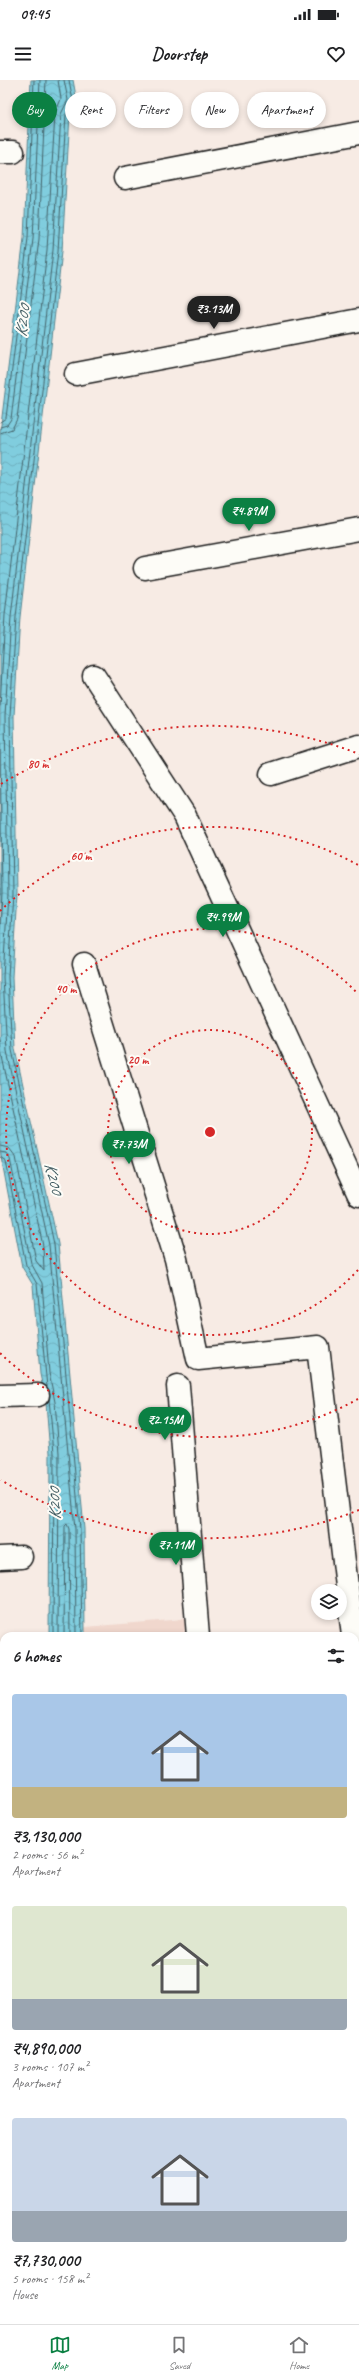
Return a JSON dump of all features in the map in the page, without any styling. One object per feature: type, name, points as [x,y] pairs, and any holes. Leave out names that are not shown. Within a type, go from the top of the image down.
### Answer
[{"type":"street","points":[[125,178],[359,134]]},
{"type":"street","points":[[76,374],[359,320]]},
{"type":"street","points":[[145,568],[359,529]]},
{"type":"street","points":[[94,676],[185,816],[359,1195]]},
{"type":"street","points":[[271,774],[359,746]]},
{"type":"street","points":[[84,964],[176,1259],[198,1359],[318,1347],[353,1632]]},
{"type":"street","points":[[178,1386],[198,1632]]},
{"type":"street","points":[[0,1396],[38,1395]]},
{"type":"shaded area","points":[[184,1619],[185,1632],[85,1632],[85,1627]]},
{"type":"water","name":"K200","points":[[31,80],[73,80],[75,92],[65,92],[65,128],[69,128],[62,251],[20,617],[14,716],[17,894],[12,977],[15,1049],[58,1244],[84,1529],[85,1632],[49,1632],[50,1453],[46,1403],[40,1374],[33,1285],[22,1267],[0,1151],[0,433],[24,238],[29,128],[57,128],[57,92],[30,92]]}]
